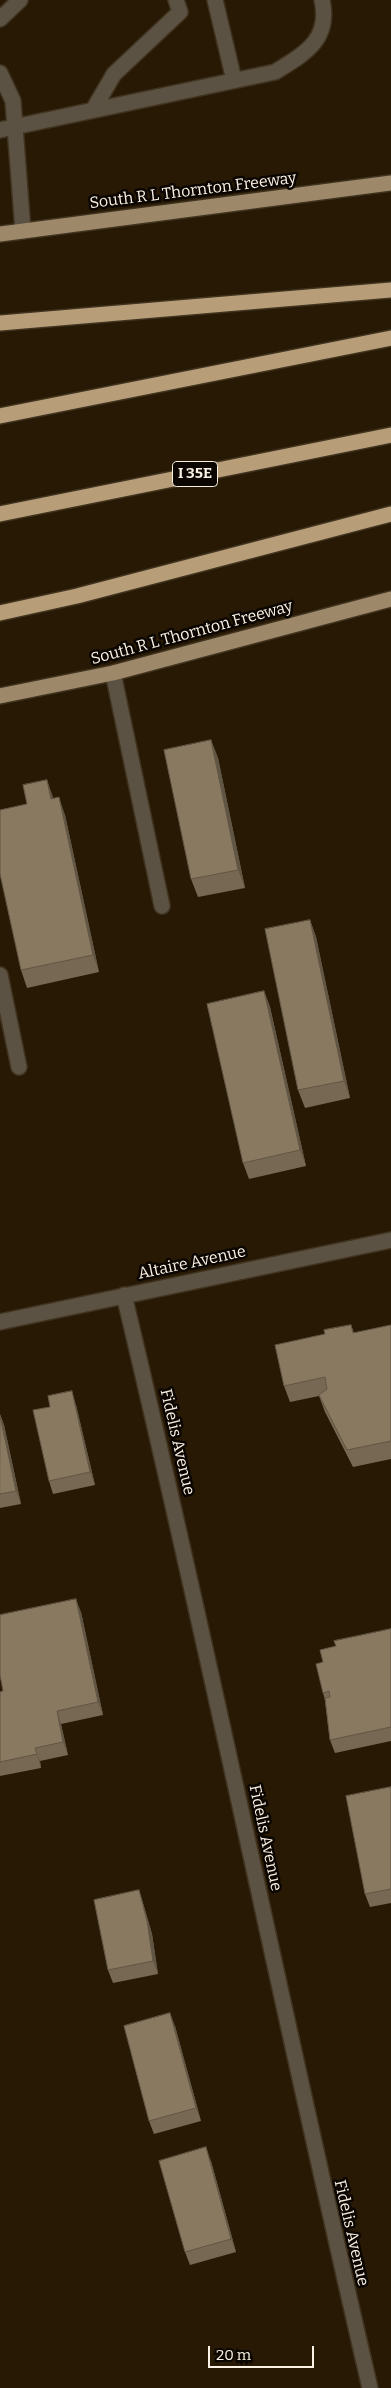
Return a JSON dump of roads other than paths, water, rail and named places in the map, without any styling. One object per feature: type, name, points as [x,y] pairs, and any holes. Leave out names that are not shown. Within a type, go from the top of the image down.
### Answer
[{"type":"highway","points":[[0,323],[391,290]]},
{"type":"highway","points":[[0,416],[391,338]]},
{"type":"highway","name":"I 35E","points":[[0,514],[391,435]]},
{"type":"highway","points":[[0,613],[77,596],[391,514]]},
{"type":"main road","name":"South R L Thornton Freeway","points":[[0,234],[391,183]]},
{"type":"main road","name":"South R L Thornton Freeway","points":[[0,696],[113,672],[391,599]]},
{"type":"street","points":[[0,19],[20,0]]},
{"type":"street","points":[[93,110],[114,74],[180,12],[176,0]]},
{"type":"street","points":[[215,0],[234,80]]},
{"type":"street","points":[[7,128],[275,72],[305,53],[320,36],[324,7],[322,0]]},
{"type":"street","points":[[0,73],[13,101],[7,128],[23,231]]},
{"type":"street","points":[[113,672],[162,906]]},
{"type":"street","points":[[0,975],[19,1067]]},
{"type":"street","name":"Altaire Avenue","points":[[0,1322],[391,1240]]},
{"type":"street","name":"Fidelis Avenue","points":[[124,1295],[183,1540],[311,2134],[370,2388]]}]
